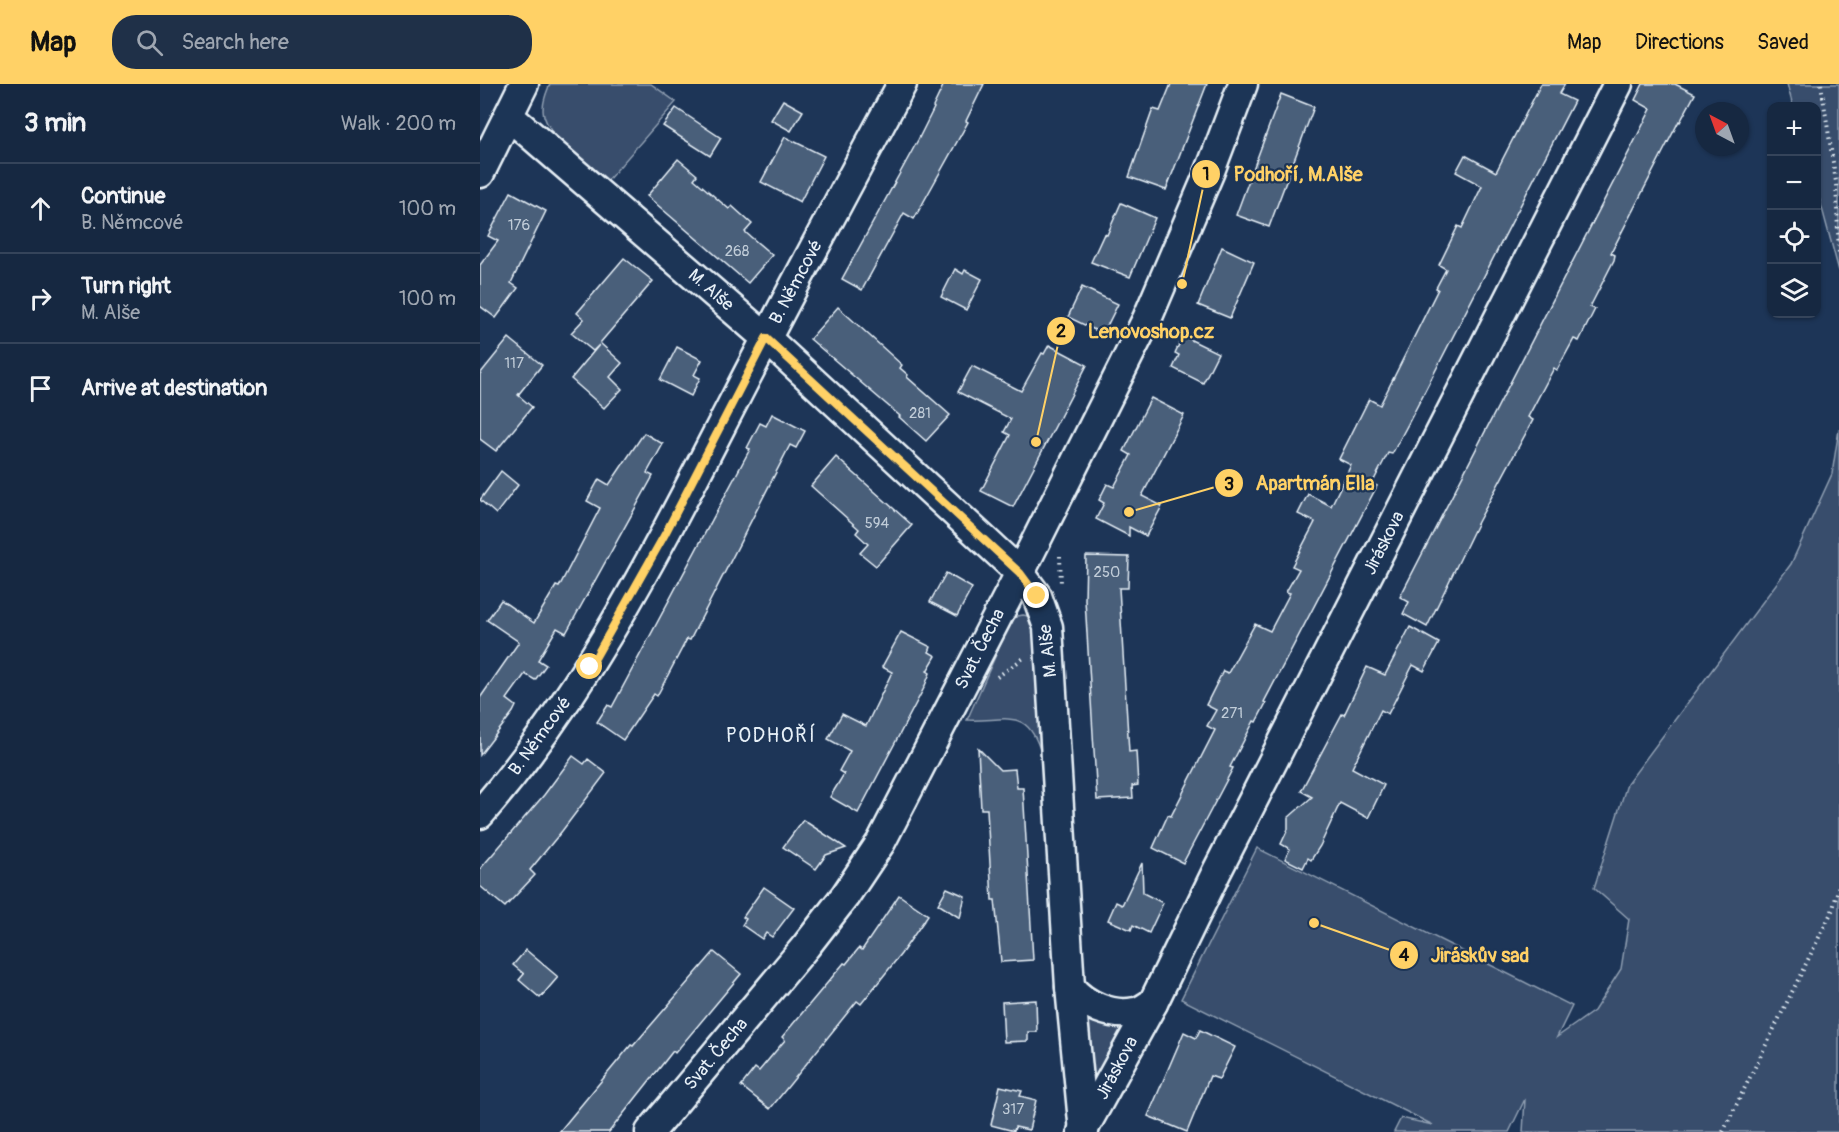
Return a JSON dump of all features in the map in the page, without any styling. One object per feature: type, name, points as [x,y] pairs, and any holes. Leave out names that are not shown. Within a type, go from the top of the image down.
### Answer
[{"type":"street","points":[[480,173],[524,84]]},
{"type":"street","name":"B. Němcové","points":[[480,814],[541,738],[590,667],[665,534],[766,338],[902,84]]},
{"type":"street","name":"Svat. Čecha","points":[[651,1132],[806,946],[845,896],[881,842],[1020,573],[1147,319],[1210,171],[1243,84]]},
{"type":"street","name":"Jiráskova","points":[[1083,1131],[1153,1003],[1216,873],[1618,84]]},
{"type":"street","name":"M. Alše","points":[[508,116],[766,338],[1020,573],[1037,596],[1048,627],[1070,987],[1083,1131]]},
{"type":"street","name":"Jiráskova","points":[[1070,987],[1082,1000],[1109,1011],[1134,1012],[1153,1003]]},
{"type":"path","points":[[1821,84],[1838,183],[1839,255]]},
{"type":"path","points":[[1060,546],[1061,588]]},
{"type":"path","points":[[993,680],[1026,656]]},
{"type":"path","points":[[1723,1132],[1833,909],[1839,885]]},
{"type":"shaded area","points":[[550,84],[651,84],[676,102],[608,180],[562,143],[548,125],[543,108]]},
{"type":"shaded area","points":[[1787,84],[1839,84],[1839,271],[1821,205],[1821,102],[1792,102]]},
{"type":"shaded area","points":[[1839,429],[1839,1132],[1523,1132],[1525,1099],[1509,1132],[1394,1132],[1401,1118],[1433,1125],[1181,999],[1257,848],[1572,1006],[1557,1037],[1594,1011],[1621,969],[1629,919],[1594,888],[1627,784],[1791,564],[1832,474]]},
{"type":"shaded area","points":[[1023,615],[1028,616],[1034,624],[1042,756],[1030,729],[1022,723],[1004,719],[967,720],[1011,621]]},
{"type":"shaded area","points":[[1085,1014],[1127,1027],[1093,1090]]},
{"type":"building","points":[[944,84],[984,84],[966,121],[968,122],[914,219],[904,213],[862,290],[842,279],[918,140]]},
{"type":"building","points":[[1171,84],[1207,84],[1166,190],[1129,177],[1153,109],[1160,111]]},
{"type":"building","points":[[1541,84],[1565,84],[1559,94],[1574,101],[1408,424],[1392,454],[1388,453],[1372,484],[1377,486],[1264,702],[1266,703],[1230,767],[1233,768],[1183,863],[1153,848],[1168,815],[1171,816],[1215,730],[1207,726],[1216,710],[1206,705],[1223,671],[1228,673],[1255,624],[1270,631],[1290,593],[1286,592],[1299,569],[1292,566],[1315,522],[1298,514],[1308,494],[1331,506],[1351,465],[1339,459],[1369,399],[1380,405],[1438,289],[1436,288],[1446,269],[1439,265],[1458,226],[1462,228],[1482,186],[1456,172],[1465,155],[1496,172]]},
{"type":"building","points":[[1643,84],[1675,84],[1695,94],[1611,253],[1615,255],[1614,260],[1590,307],[1595,309],[1579,341],[1574,339],[1557,370],[1554,368],[1528,417],[1533,420],[1478,522],[1427,627],[1403,614],[1409,602],[1400,597],[1651,109],[1635,100]]},
{"type":"building","points":[[1281,94],[1314,107],[1269,227],[1236,215]]},
{"type":"building","points":[[783,100],[803,111],[791,131],[771,120]]},
{"type":"building","points":[[676,108],[721,138],[710,156],[663,126]]},
{"type":"building","points":[[785,137],[824,156],[800,202],[761,182]]},
{"type":"building","points":[[678,159],[697,175],[694,179],[729,209],[732,206],[752,224],[745,232],[772,255],[748,283],[647,196]]},
{"type":"building","points":[[511,192],[546,211],[511,283],[518,288],[496,318],[480,306],[480,265],[498,241],[488,236]]},
{"type":"building","points":[[1121,203],[1155,218],[1130,277],[1091,262],[1104,234],[1107,235]]},
{"type":"building","points":[[1222,247],[1254,262],[1230,318],[1198,305]]},
{"type":"building","points":[[624,258],[653,281],[600,343],[622,363],[610,377],[622,389],[604,408],[571,379],[599,345],[593,351],[571,333],[584,319],[577,313]]},
{"type":"building","points":[[955,269],[963,274],[965,270],[982,279],[966,310],[941,297]]},
{"type":"building","points":[[1082,287],[1118,304],[1103,334],[1068,317]]},
{"type":"building","points":[[838,307],[902,365],[900,368],[908,375],[907,377],[950,415],[926,441],[810,339]]},
{"type":"building","points":[[1183,336],[1218,353],[1203,383],[1173,368],[1179,355],[1175,353]]},
{"type":"building","points":[[509,338],[542,365],[518,395],[532,407],[496,451],[480,439],[480,374]]},
{"type":"building","points":[[1049,345],[1087,365],[1013,507],[981,491],[1010,435],[1004,432],[1011,419],[958,392],[972,366],[1021,391],[1042,353],[1044,354]]},
{"type":"building","points":[[677,347],[702,360],[694,375],[700,378],[691,396],[660,380]]},
{"type":"building","points":[[1151,398],[1184,415],[1142,496],[1162,506],[1146,536],[1129,527],[1129,536],[1096,519],[1104,503],[1099,500],[1107,484],[1114,487],[1131,455],[1124,451]]},
{"type":"building","points":[[772,414],[805,431],[796,448],[790,445],[690,640],[687,639],[657,696],[654,694],[623,740],[597,722],[608,705],[612,707],[750,449],[747,448],[760,423],[766,426]]},
{"type":"building","points":[[644,433],[663,444],[647,473],[653,476],[566,633],[557,628],[538,660],[546,665],[535,680],[525,674],[507,699],[516,706],[513,712],[480,755],[480,698],[519,642],[487,620],[501,600],[534,623],[556,586],[559,587],[600,508],[587,501],[599,479],[609,485]]},
{"type":"building","points":[[836,457],[912,525],[876,566],[860,553],[868,544],[856,533],[859,529],[811,486]]},
{"type":"building","points":[[501,471],[518,485],[496,514],[480,500]]},
{"type":"building","points":[[1086,556],[1129,557],[1128,588],[1119,588],[1129,752],[1136,751],[1138,785],[1132,786],[1133,798],[1097,800],[1085,600]]},
{"type":"building","points":[[946,573],[972,588],[957,616],[930,602]]},
{"type":"building","points":[[1410,627],[1439,643],[1424,671],[1413,665],[1388,714],[1381,710],[1352,768],[1384,785],[1368,818],[1340,803],[1320,846],[1311,860],[1308,858],[1303,868],[1285,859],[1290,849],[1281,844],[1288,829],[1288,818],[1312,797],[1301,791],[1342,714],[1344,715],[1367,667],[1385,675]]},
{"type":"building","points":[[901,632],[931,647],[929,652],[936,656],[927,671],[930,673],[924,688],[858,813],[830,797],[844,774],[839,771],[850,751],[828,739],[842,714],[866,726],[892,672],[882,667]]},
{"type":"building","points":[[978,748],[1000,770],[1015,769],[1017,788],[1023,788],[1033,960],[1001,962],[995,900],[992,900],[987,809],[981,809]]},
{"type":"building","points":[[573,756],[584,764],[588,759],[606,773],[530,870],[535,875],[505,907],[480,886],[480,869],[544,795]]},
{"type":"building","points":[[803,820],[846,848],[826,855],[816,869],[783,847]]},
{"type":"building","points":[[1142,863],[1143,893],[1163,903],[1149,933],[1133,925],[1131,930],[1108,920],[1116,902],[1122,905]]},
{"type":"building","points":[[764,887],[794,908],[772,937],[766,933],[762,939],[742,925],[746,919],[743,917]]},
{"type":"building","points":[[947,888],[965,896],[960,918],[938,904]]},
{"type":"building","points":[[899,895],[928,915],[901,954],[861,1004],[857,1001],[770,1109],[741,1086],[755,1068],[759,1071],[785,1040],[782,1037],[844,963],[846,964],[859,948],[862,950]]},
{"type":"building","points":[[526,950],[558,977],[540,998],[519,980],[524,974],[513,965]]},
{"type":"building","points":[[714,952],[741,974],[675,1053],[673,1051],[609,1132],[559,1132],[631,1045],[633,1046]]},
{"type":"building","points":[[1036,1000],[1037,1032],[1028,1032],[1028,1041],[1004,1042],[1002,1002]]},
{"type":"building","points":[[1200,1030],[1235,1047],[1219,1079],[1210,1076],[1187,1132],[1148,1116],[1184,1032],[1196,1038]]},
{"type":"building","points":[[1000,1086],[1022,1091],[1020,1096],[1036,1100],[1029,1130],[1015,1127],[1014,1131],[991,1125]]},
{"type":"place","name":"Podhoří, M.Alše","points":[[1182,284]]},
{"type":"place","name":"Lenovoshop.cz","points":[[1036,442]]},
{"type":"place","name":"Apartmán Ella","points":[[1129,512]]},
{"type":"place","name":"Jiráskův sad","points":[[1314,923]]},
{"type":"district","name":"PODHOŘÍ","points":[[771,735]]},
{"type":"route","points":[[590,667],[665,534],[766,338],[1020,573],[1037,596]]}]
